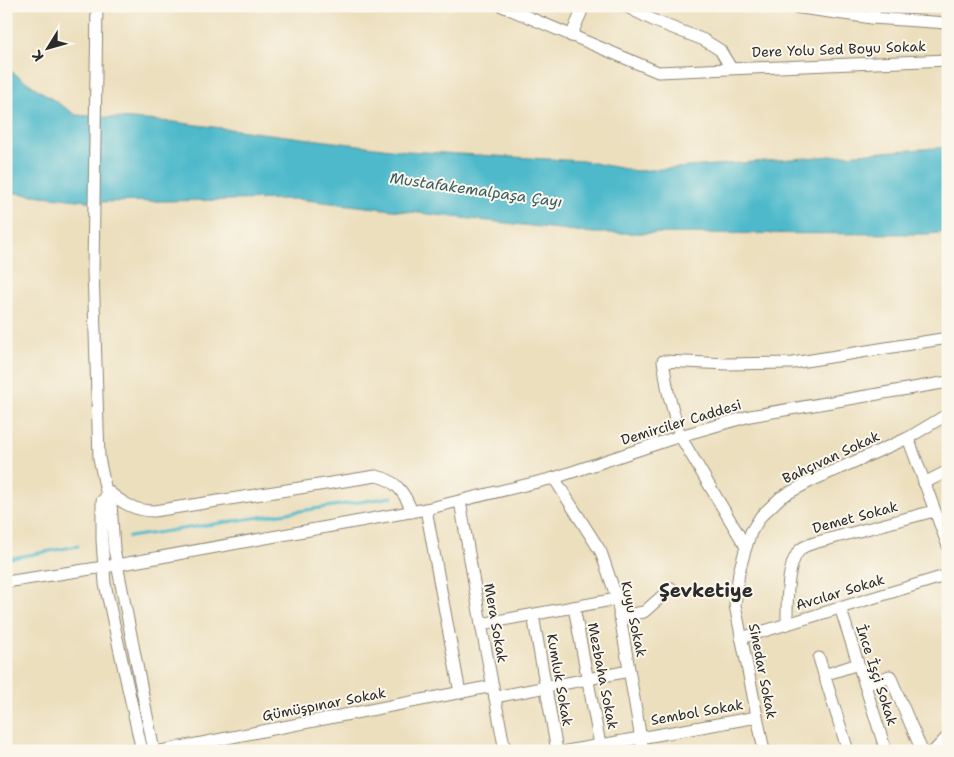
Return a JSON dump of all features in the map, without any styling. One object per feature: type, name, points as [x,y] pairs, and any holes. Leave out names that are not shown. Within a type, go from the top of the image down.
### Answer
[{"type":"street","name":"Dere Yolu Sed Boyu Sokak","points":[[502,6],[658,72],[948,60]]},
{"type":"street","points":[[625,6],[655,21],[704,40],[720,50],[731,68]]},
{"type":"street","points":[[787,6],[872,18],[948,23]]},
{"type":"street","points":[[872,18],[876,6]]},
{"type":"street","points":[[97,7],[93,270],[99,458],[106,493],[111,503],[111,526],[117,565],[154,751]]},
{"type":"street","points":[[571,36],[579,8]]},
{"type":"street","points":[[746,547],[680,436],[668,392],[663,361],[728,364],[793,363],[948,338]]},
{"type":"street","name":"Demirciler Caddesi","points":[[6,582],[117,565],[412,512],[554,478],[680,436],[750,416],[948,382]]},
{"type":"street","name":"Bahçıvan Sokak","points":[[746,547],[751,532],[761,516],[781,497],[813,480],[908,438],[948,414]]},
{"type":"street","points":[[908,438],[934,511],[944,528],[948,546]]},
{"type":"street","points":[[924,483],[948,471]]},
{"type":"street","points":[[106,493],[138,510],[154,511],[376,476],[388,480],[402,490],[412,512]]},
{"type":"street","name":"Kuyu Sokak","points":[[554,478],[601,552],[617,599],[643,751]]},
{"type":"street","points":[[106,493],[102,501],[103,567],[108,603],[142,751]]},
{"type":"street","name":"Mera Sokak","points":[[460,501],[505,751]]},
{"type":"street","points":[[426,509],[460,693]]},
{"type":"street","name":"Demet Sokak","points":[[787,624],[787,585],[796,555],[801,548],[934,511]]},
{"type":"street","name":"Sinedar Sokak","points":[[746,547],[739,572],[736,605],[764,751]]},
{"type":"street","name":"Avcılar Sokak","points":[[741,638],[948,575]]},
{"type":"street","points":[[620,616],[644,612],[671,588]]},
{"type":"street","points":[[481,624],[617,599]]},
{"type":"street","name":"Mezbaha Sokak","points":[[574,607],[601,748]]},
{"type":"street","name":"İnce İşçi Sokak","points":[[840,608],[886,751]]},
{"type":"street","name":"Kumluk Sokak","points":[[533,614],[557,751]]},
{"type":"street","points":[[818,658],[848,751]]},
{"type":"street","points":[[824,676],[858,664]]},
{"type":"street","name":"Gümüşpınar Sokak","points":[[161,751],[460,693],[546,687],[629,671]]},
{"type":"street","points":[[865,685],[890,676],[922,751]]},
{"type":"street","name":"Sembol Sokak","points":[[567,751],[601,748],[641,737],[757,717]]},
{"type":"street","points":[[934,751],[948,736]]},
{"type":"water","name":"Mustafakemalpaşa Çayı","points":[[6,68],[76,115],[173,122],[407,151],[583,161],[636,171],[948,147],[948,232],[927,234],[593,233],[297,199],[96,202],[6,192]]},
{"type":"waterway","points":[[129,537],[392,497]]},
{"type":"waterway","points":[[6,559],[78,546]]},
{"type":"district","name":"Şevketiye","points":[[706,590]]}]
